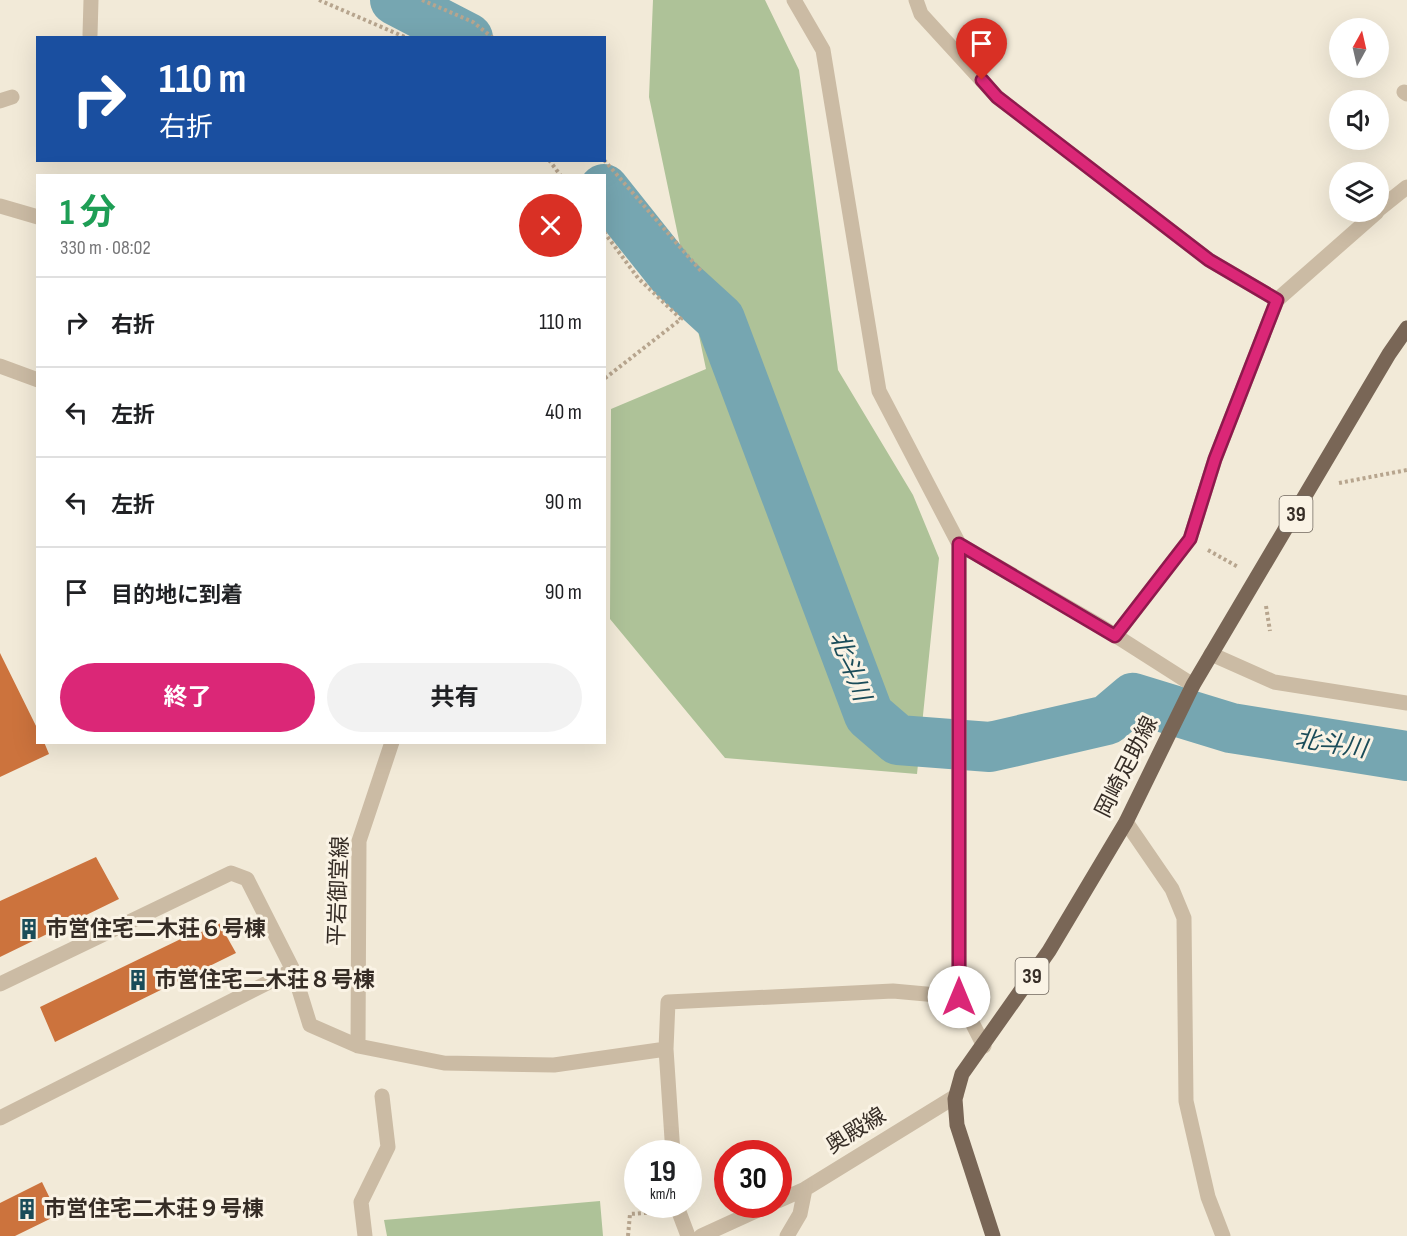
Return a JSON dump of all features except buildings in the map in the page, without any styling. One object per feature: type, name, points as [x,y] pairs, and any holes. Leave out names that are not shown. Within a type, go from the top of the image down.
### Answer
[{"type":"main road","name":"岡崎足助線","points":[[993,1236],[957,1125],[956,1096],[962,1074],[1049,951],[1126,822],[1193,685],[1389,354],[1407,328]]},
{"type":"street","points":[[90,35],[91,0]]},
{"type":"street","points":[[794,0],[823,50],[879,391],[959,544],[959,997],[984,1046]]},
{"type":"street","points":[[916,0],[921,14],[997,97],[1209,260],[1277,300]]},
{"type":"street","points":[[1389,202],[1407,187]]},
{"type":"street","points":[[0,206],[36,216]]},
{"type":"street","points":[[1115,636],[1190,539],[1215,459],[1277,300],[1366,222]]},
{"type":"street","points":[[0,366],[36,379]]},
{"type":"street","points":[[959,544],[1193,685]]},
{"type":"street","points":[[1211,654],[1274,682],[1407,704]]},
{"type":"street","name":"平岩御堂線","points":[[358,1046],[359,841],[391,744]]},
{"type":"street","points":[[1126,822],[1172,889],[1184,918],[1186,1101],[1208,1197],[1222,1236]]},
{"type":"street","points":[[0,984],[231,873],[247,879],[293,970],[310,1025],[358,1046],[444,1063],[554,1065],[666,1049]]},
{"type":"street","points":[[0,1118],[293,970]]},
{"type":"street","points":[[672,1140],[666,1049],[668,1002],[893,991],[959,997]]},
{"type":"street","points":[[365,1236],[361,1202],[387,1147],[382,1096]]},
{"type":"street","name":"奥殿線","points":[[792,1195],[805,1190],[956,1096]]},
{"type":"street","points":[[787,1236],[800,1214],[805,1190]]},
{"type":"street","points":[[680,1218],[688,1236]]},
{"type":"street","points":[[702,1236],[741,1218]]},
{"type":"path","points":[[319,0],[402,36]]},
{"type":"path","points":[[422,0],[473,22],[490,36]]},
{"type":"path","points":[[606,162],[701,271]]},
{"type":"path","points":[[606,235],[638,278],[681,319],[606,377]]},
{"type":"path","points":[[1311,488],[1407,470]]},
{"type":"path","points":[[1270,631],[1265,608],[1271,598]]},
{"type":"path","points":[[628,1236],[630,1218]]},
{"type":"green space","points":[[653,0],[765,0],[799,70],[838,370],[913,495],[939,558],[917,774],[725,758],[610,619],[611,409],[706,369],[649,97]]},
{"type":"green space","points":[[600,1201],[603,1236],[387,1236],[384,1220]]},
{"type":"waterway","name":"北斗川","points":[[395,0],[464,36]]},
{"type":"waterway","name":"北斗川","points":[[606,192],[674,277],[720,319],[869,715],[898,740],[990,747],[1107,720],[1133,698],[1231,728],[1407,756]]},
{"type":"place","name":"市営住宅二木荘６号棟","points":[[29,929]]},
{"type":"place","name":"市営住宅二木荘８号棟","points":[[138,980]]},
{"type":"place","name":"市営住宅二木荘９号棟","points":[[27,1209]]},
{"type":"route","points":[[959,997],[959,544],[1115,636],[1190,539],[1215,459],[1277,300],[1209,260],[997,97],[982,80]]}]
